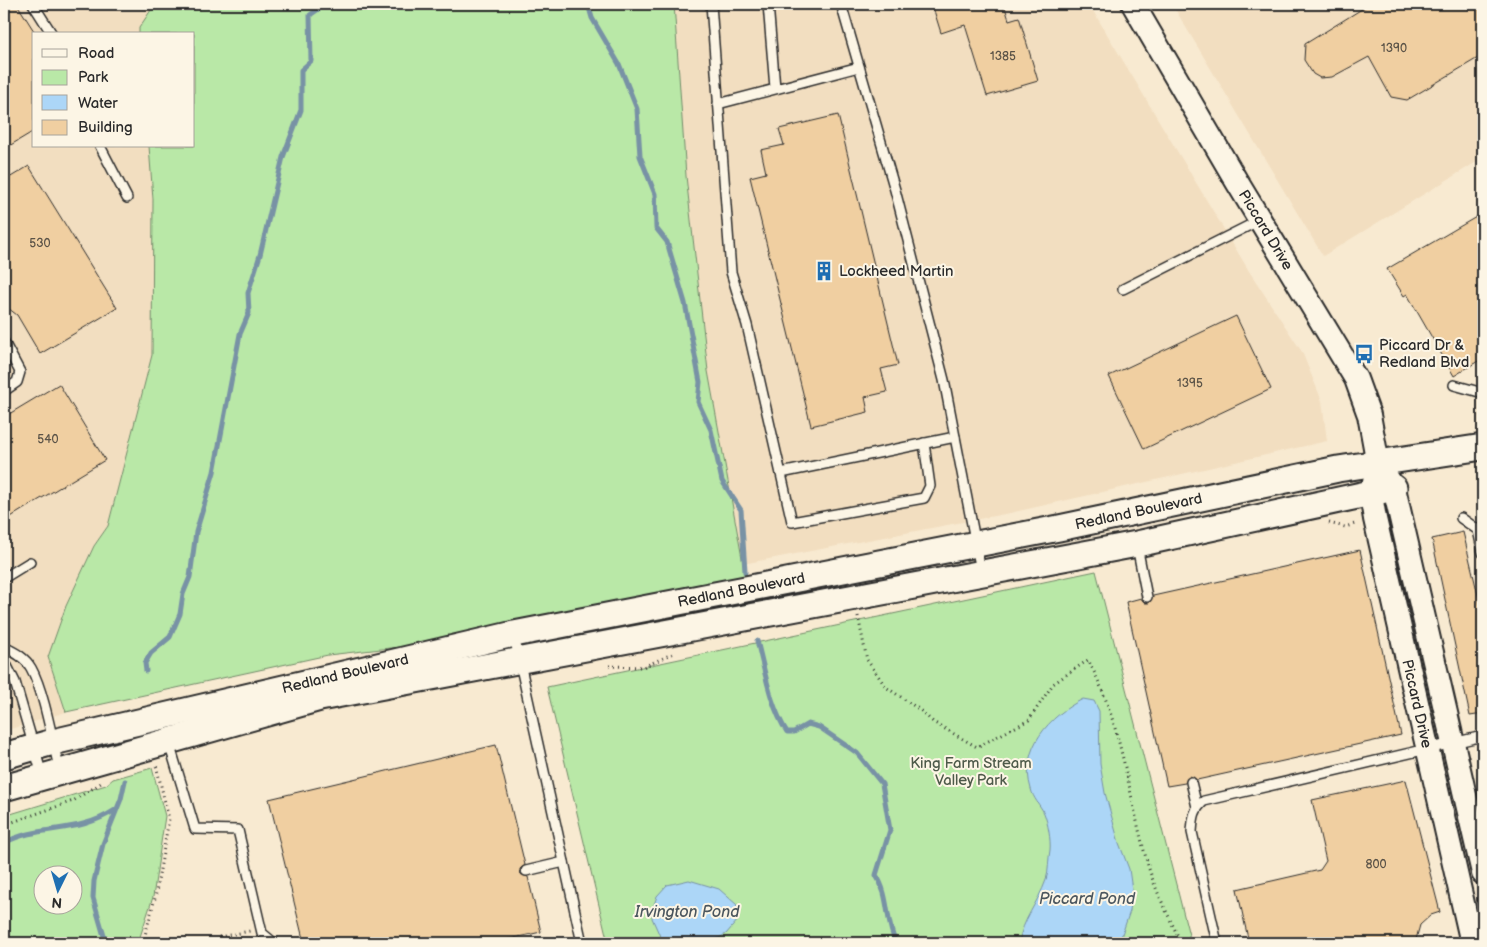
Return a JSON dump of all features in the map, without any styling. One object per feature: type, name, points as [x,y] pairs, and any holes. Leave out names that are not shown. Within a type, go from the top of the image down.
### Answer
[{"type":"main road","name":"Redland Boulevard","points":[[4,756],[43,744],[514,634],[976,544],[1338,469],[1483,447]]},
{"type":"main road","name":"Redland Boulevard","points":[[4,788],[320,698],[1137,544],[1383,492]]},
{"type":"street","name":"Piccard Drive","points":[[1133,4],[1356,379],[1370,415],[1383,492],[1453,742],[1483,873]]},
{"type":"street","name":"Piccard Drive","points":[[1383,492],[1376,524],[1472,943]]},
{"type":"lane","points":[[33,4],[51,32]]},
{"type":"lane","points":[[711,4],[731,272],[747,325],[792,522],[924,498],[930,486],[924,443]]},
{"type":"lane","points":[[768,4],[775,88]]},
{"type":"lane","points":[[841,4],[898,199],[944,380],[982,572]]},
{"type":"lane","points":[[718,104],[859,67]]},
{"type":"lane","points":[[101,148],[126,198]]},
{"type":"lane","points":[[1124,289],[1260,220]]},
{"type":"lane","points":[[4,342],[20,372],[17,382],[4,391]]},
{"type":"lane","points":[[1454,385],[1483,393]]},
{"type":"lane","points":[[781,473],[955,437]]},
{"type":"lane","points":[[1461,518],[1478,530],[1483,553]]},
{"type":"lane","points":[[1137,544],[1147,597]]},
{"type":"lane","points":[[4,578],[30,562]]},
{"type":"lane","points":[[514,634],[518,660],[582,943]]},
{"type":"lane","points":[[4,647],[22,656],[37,681],[43,744],[51,774]]},
{"type":"lane","points":[[4,660],[16,682],[43,744],[51,774]]},
{"type":"lane","points":[[1197,807],[1204,801],[1483,736]]},
{"type":"lane","points":[[168,741],[195,829],[238,830],[262,933],[274,943]]},
{"type":"lane","points":[[1191,782],[1197,807],[1192,832],[1217,943]]},
{"type":"lane","points":[[526,871],[564,862]]},
{"type":"path","points":[[857,610],[867,660],[886,687],[920,710],[932,722],[977,747],[1029,720],[1054,684],[1088,660],[1097,676],[1122,757],[1146,860],[1181,943]]},
{"type":"path","points":[[146,943],[145,936],[155,898],[168,819],[155,762]]},
{"type":"path","points":[[220,937],[261,929]]},
{"type":"shaded area","points":[[4,4],[190,4],[176,32],[32,32],[32,148],[158,148],[153,199],[152,355],[108,526],[94,546],[66,606],[49,657],[66,712],[4,731]]},
{"type":"shaded area","points":[[674,4],[1089,4],[1249,271],[1302,352],[1322,401],[1327,441],[1010,513],[743,564],[708,371],[686,176]]},
{"type":"shaded area","points":[[1172,4],[1483,4],[1483,158],[1323,256]]},
{"type":"green space","points":[[155,4],[674,4],[686,176],[708,371],[748,591],[514,634],[328,655],[66,712],[48,657],[66,606],[94,546],[108,526],[152,355],[153,199],[149,148],[195,148],[195,32],[139,32],[139,28]]},
{"type":"green space","name":"King Farm Stream Valley Park","points":[[1096,571],[1191,943],[608,943],[547,687]]},
{"type":"green space","points":[[152,768],[165,816],[153,897],[138,943],[4,943],[4,816],[106,785],[113,779]]},
{"type":"water","name":"Piccard Pond","points":[[1083,699],[1094,701],[1099,711],[1100,764],[1105,793],[1119,843],[1129,869],[1132,890],[1130,911],[1119,943],[1019,943],[1023,927],[1046,880],[1050,850],[1048,826],[1031,789],[1028,774],[1029,760],[1033,747],[1048,724]]},
{"type":"water","name":"Irvington Pond","points":[[689,880],[719,889],[737,905],[738,920],[726,934],[715,940],[715,943],[663,943],[652,918],[657,896],[667,885]]},
{"type":"building","points":[[4,4],[17,4],[34,31],[32,32],[32,132],[4,149]]},
{"type":"building","points":[[932,4],[1004,4],[1009,20],[1019,17],[1038,81],[987,96],[965,25],[941,33]]},
{"type":"building","points":[[1370,4],[1483,4],[1483,55],[1407,100],[1391,97],[1369,57],[1332,77],[1320,78],[1313,74],[1304,60],[1305,44]]},
{"type":"building","name":"Lockheed Martin","points":[[838,115],[898,365],[881,369],[887,392],[865,397],[868,412],[811,426],[750,177],[766,173],[761,150],[784,145],[779,129]]},
{"type":"building","points":[[29,166],[117,308],[40,354],[17,315],[4,305],[4,181]]},
{"type":"building","points":[[1483,213],[1483,358],[1454,376],[1407,294],[1404,296],[1387,269]]},
{"type":"building","points":[[1236,316],[1271,389],[1144,449],[1109,376]]},
{"type":"building","points":[[59,384],[105,460],[4,521],[4,417]]},
{"type":"building","points":[[1463,532],[1483,616],[1483,714],[1470,716],[1432,539]]},
{"type":"building","points":[[1360,550],[1401,735],[1197,780],[1190,776],[1185,783],[1167,786],[1126,602],[1141,598],[1145,603],[1149,603],[1153,596]]},
{"type":"building","points":[[496,745],[525,865],[520,869],[520,873],[528,877],[541,932],[491,943],[304,943],[269,799]]},
{"type":"building","points":[[1406,780],[1440,912],[1431,915],[1420,925],[1415,943],[1249,943],[1237,889],[1320,870],[1326,861],[1312,800]]},
{"type":"waterway","points":[[146,671],[145,663],[151,653],[170,637],[180,614],[183,594],[190,577],[196,532],[214,472],[240,334],[249,313],[248,293],[260,255],[283,157],[301,110],[301,70],[311,61],[310,15],[320,8],[322,4]]},
{"type":"waterway","points":[[588,4],[592,18],[619,64],[637,109],[640,156],[655,194],[656,228],[667,242],[685,303],[700,382],[698,402],[711,430],[722,481],[741,510],[745,572]]},
{"type":"waterway","points":[[757,641],[772,700],[787,732],[794,732],[808,724],[819,727],[857,753],[882,784],[890,830],[876,875],[886,900],[890,926],[896,943]]},
{"type":"waterway","points":[[106,943],[93,898],[94,881],[103,844],[121,799],[125,781]]},
{"type":"waterway","points":[[4,843],[31,833],[87,823],[115,810]]},
{"type":"place","name":"Lockheed Martin","points":[[824,271]]},
{"type":"place","name":"Piccard Dr & Redland Blvd","points":[[1364,354]]}]
